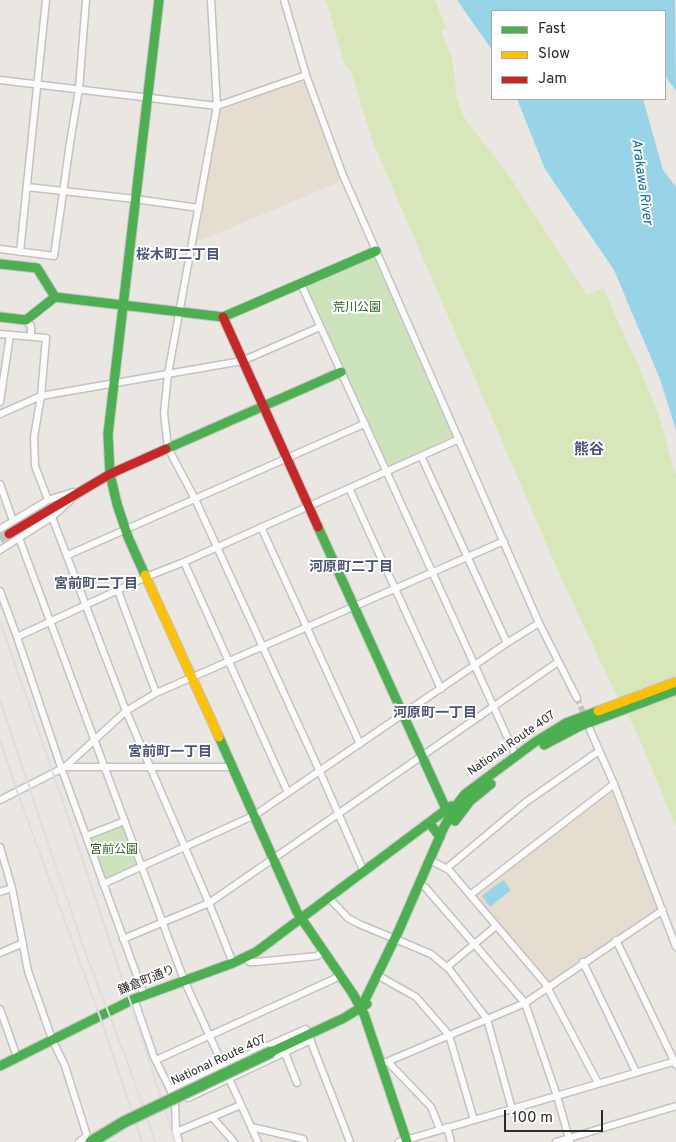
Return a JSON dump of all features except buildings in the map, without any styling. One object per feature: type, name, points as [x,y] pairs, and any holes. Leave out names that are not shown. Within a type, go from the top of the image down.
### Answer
[{"type":"main road","points":[[159,0],[113,384],[108,434],[110,474],[126,528],[146,577],[302,919],[361,1008],[385,1063],[404,1141]]},
{"type":"main road","points":[[0,317],[26,320],[55,297],[223,317],[376,251]]},
{"type":"main road","points":[[0,264],[37,268],[55,297]]},
{"type":"main road","points":[[223,317],[421,755],[452,811],[460,813],[472,799],[530,754]]},
{"type":"main road","points":[[9,534],[110,474],[341,372]]},
{"type":"main road","name":"National Route 407","points":[[530,754],[566,732],[612,709],[676,682]]},
{"type":"main road","name":"National Route 407","points":[[433,861],[440,837],[452,811],[516,756],[544,736],[566,723],[676,690]]},
{"type":"main road","points":[[452,811],[511,766],[530,754]]},
{"type":"main road","name":"National Route 407","points":[[89,1140],[271,1052],[310,1037],[361,1008],[380,977],[433,861],[452,811]]},
{"type":"main road","name":"鎌倉町通り","points":[[0,1066],[139,997],[246,957],[452,811]]},
{"type":"main road","points":[[427,827],[440,837]]},
{"type":"street","points":[[20,252],[46,0]]},
{"type":"street","points":[[0,249],[54,256],[79,89],[86,0]]},
{"type":"street","points":[[211,0],[217,106],[168,374],[164,413],[168,448],[195,498],[364,872]]},
{"type":"street","points":[[284,0],[306,75],[342,173],[539,623],[577,698]]},
{"type":"street","points":[[0,80],[217,106],[306,75]]},
{"type":"street","points":[[27,187],[199,208]]},
{"type":"street","points":[[37,268],[38,254]]},
{"type":"street","points":[[301,284],[492,707],[516,756]]},
{"type":"street","points":[[26,320],[32,326],[31,336]]},
{"type":"street","points":[[0,414],[42,396],[242,361],[320,327]]},
{"type":"street","points":[[0,334],[46,338],[42,396],[34,437],[35,466],[48,500]]},
{"type":"street","points":[[0,402],[10,335]]},
{"type":"street","points":[[68,555],[364,424]]},
{"type":"street","points":[[17,637],[146,577],[184,562],[459,439]]},
{"type":"street","points":[[421,456],[508,643]]},
{"type":"street","points":[[0,484],[13,521],[9,534],[0,550]]},
{"type":"street","points":[[349,488],[441,689]]},
{"type":"street","points":[[13,521],[48,500],[84,489]]},
{"type":"street","points":[[9,534],[52,516],[84,489]]},
{"type":"street","points":[[52,516],[126,711],[209,903],[232,963]]},
{"type":"street","points":[[261,527],[360,744]]},
{"type":"street","points":[[9,534],[51,622],[184,980],[258,1142]]},
{"type":"street","points":[[0,800],[63,768],[126,711],[156,694],[504,541]]},
{"type":"street","points":[[184,562],[288,793]]},
{"type":"street","points":[[0,591],[123,939],[154,1057],[170,1089],[175,1104],[176,1132],[179,1142]]},
{"type":"street","points":[[118,591],[156,694]]},
{"type":"street","points":[[103,884],[255,815],[539,623]]},
{"type":"street","points":[[123,939],[209,903],[558,662]]},
{"type":"street","points":[[590,730],[614,784],[676,947]]},
{"type":"street","points":[[447,868],[526,802],[600,751]]},
{"type":"street","points":[[63,768],[227,767],[232,765]]},
{"type":"street","points":[[470,895],[614,784]]},
{"type":"street","points":[[86,836],[125,821]]},
{"type":"street","points":[[0,847],[1,856],[12,888],[28,971],[52,1039],[65,1066],[89,1140],[79,1142]]},
{"type":"street","points":[[433,861],[447,868],[547,987],[598,1083]]},
{"type":"street","points":[[422,886],[525,1003],[557,1096],[569,1140]]},
{"type":"street","points":[[0,892],[12,888]]},
{"type":"street","points":[[329,898],[348,918],[431,954],[447,967],[487,1019],[512,1109]]},
{"type":"street","points":[[451,1142],[431,1107],[385,1063],[525,1003],[583,962],[663,910]]},
{"type":"street","points":[[447,967],[496,926]]},
{"type":"street","points":[[404,1141],[636,1072],[676,1063],[616,940]]},
{"type":"street","points":[[0,953],[23,943]]},
{"type":"street","points":[[246,957],[249,962],[256,962],[317,956],[324,951]]},
{"type":"street","points":[[583,962],[636,1072]]},
{"type":"street","points":[[156,1060],[340,975]]},
{"type":"street","points":[[380,977],[416,996],[449,1035],[474,1120]]},
{"type":"street","points":[[0,1010],[17,1057]]},
{"type":"street","points":[[170,1089],[306,1029],[350,1142]]},
{"type":"street","points":[[175,1104],[285,1053],[310,1037]]},
{"type":"street","points":[[285,1053],[297,1083]]},
{"type":"street","points":[[176,1132],[241,1105]]},
{"type":"street","points":[[556,1142],[569,1140],[676,1106]]},
{"type":"street","points":[[212,1117],[234,1142]]},
{"type":"street","points":[[251,1127],[303,1139],[304,1142]]},
{"type":"shaded area","points":[[301,81],[306,83],[339,182],[197,242],[219,111]]},
{"type":"shaded area","points":[[609,791],[612,793],[658,907],[657,910],[551,981],[547,980],[476,897]]},
{"type":"green space","points":[[326,0],[435,0],[446,28],[441,30],[452,58],[457,98],[463,116],[511,179],[587,295],[603,288],[642,374],[658,413],[676,476],[676,827],[637,733],[608,678],[556,566],[372,140],[351,71],[345,66]]},
{"type":"green space","name":"荒川公園","points":[[375,256],[454,437],[387,467],[305,286]]},
{"type":"green space","name":"宮前公園","points":[[124,825],[138,865],[105,880],[90,838]]},
{"type":"water","points":[[457,0],[675,0],[676,91],[666,77],[666,10],[491,10],[491,49]]},
{"type":"water","name":"Arakawa River","points":[[517,100],[643,100],[663,170],[676,187],[676,430],[660,379],[614,270],[545,169]]},
{"type":"water","points":[[503,880],[511,890],[490,907],[482,896]]},
{"type":"tunnel","points":[[0,539],[9,534]]},
{"type":"tunnel","points":[[577,698],[585,717]]},
{"type":"railway","points":[[0,621],[130,1001],[175,1142]]},
{"type":"railway","points":[[0,700],[84,949],[129,1066],[155,1142]]},
{"type":"railway","points":[[0,740],[100,1017],[142,1142]]},
{"type":"traffic: fast","points":[[145,575],[128,537],[117,504],[110,474],[108,434],[159,0]]},
{"type":"traffic: fast","points":[[0,317],[26,320],[55,297],[223,317],[376,251]]},
{"type":"traffic: fast","points":[[0,264],[37,268],[55,297]]},
{"type":"traffic: fast","points":[[166,449],[341,372]]},
{"type":"traffic: fast","points":[[318,527],[451,820]]},
{"type":"traffic: fast","points":[[544,745],[580,726],[676,690]]},
{"type":"traffic: fast","points":[[361,1008],[399,930],[444,827],[465,794],[535,742],[566,723],[598,711]]},
{"type":"traffic: fast","points":[[219,737],[297,912],[353,994],[364,1014],[407,1142]]},
{"type":"traffic: fast","points":[[455,821],[470,801],[491,784]]},
{"type":"traffic: fast","points":[[0,1066],[134,999],[233,963],[256,952],[451,806]]},
{"type":"traffic: fast","points":[[431,825],[440,837]]},
{"type":"traffic: fast","points":[[271,1052],[344,1018],[367,1004]]},
{"type":"traffic: fast","points":[[91,1142],[124,1122],[271,1052]]},
{"type":"traffic: slow","points":[[145,575],[219,737]]},
{"type":"traffic: slow","points":[[598,711],[676,682]]},
{"type":"traffic: jam","points":[[223,317],[318,527]]},
{"type":"traffic: jam","points":[[9,534],[110,474],[166,449]]},
{"type":"district","name":"桜木町二丁目","points":[[178,256]]},
{"type":"district","name":"熊谷","points":[[589,451]]},
{"type":"district","name":"河原町二丁目","points":[[351,568]]},
{"type":"district","name":"宮前町二丁目","points":[[96,585]]},
{"type":"district","name":"河原町一丁目","points":[[435,714]]},
{"type":"district","name":"宮前町一丁目","points":[[170,753]]}]
